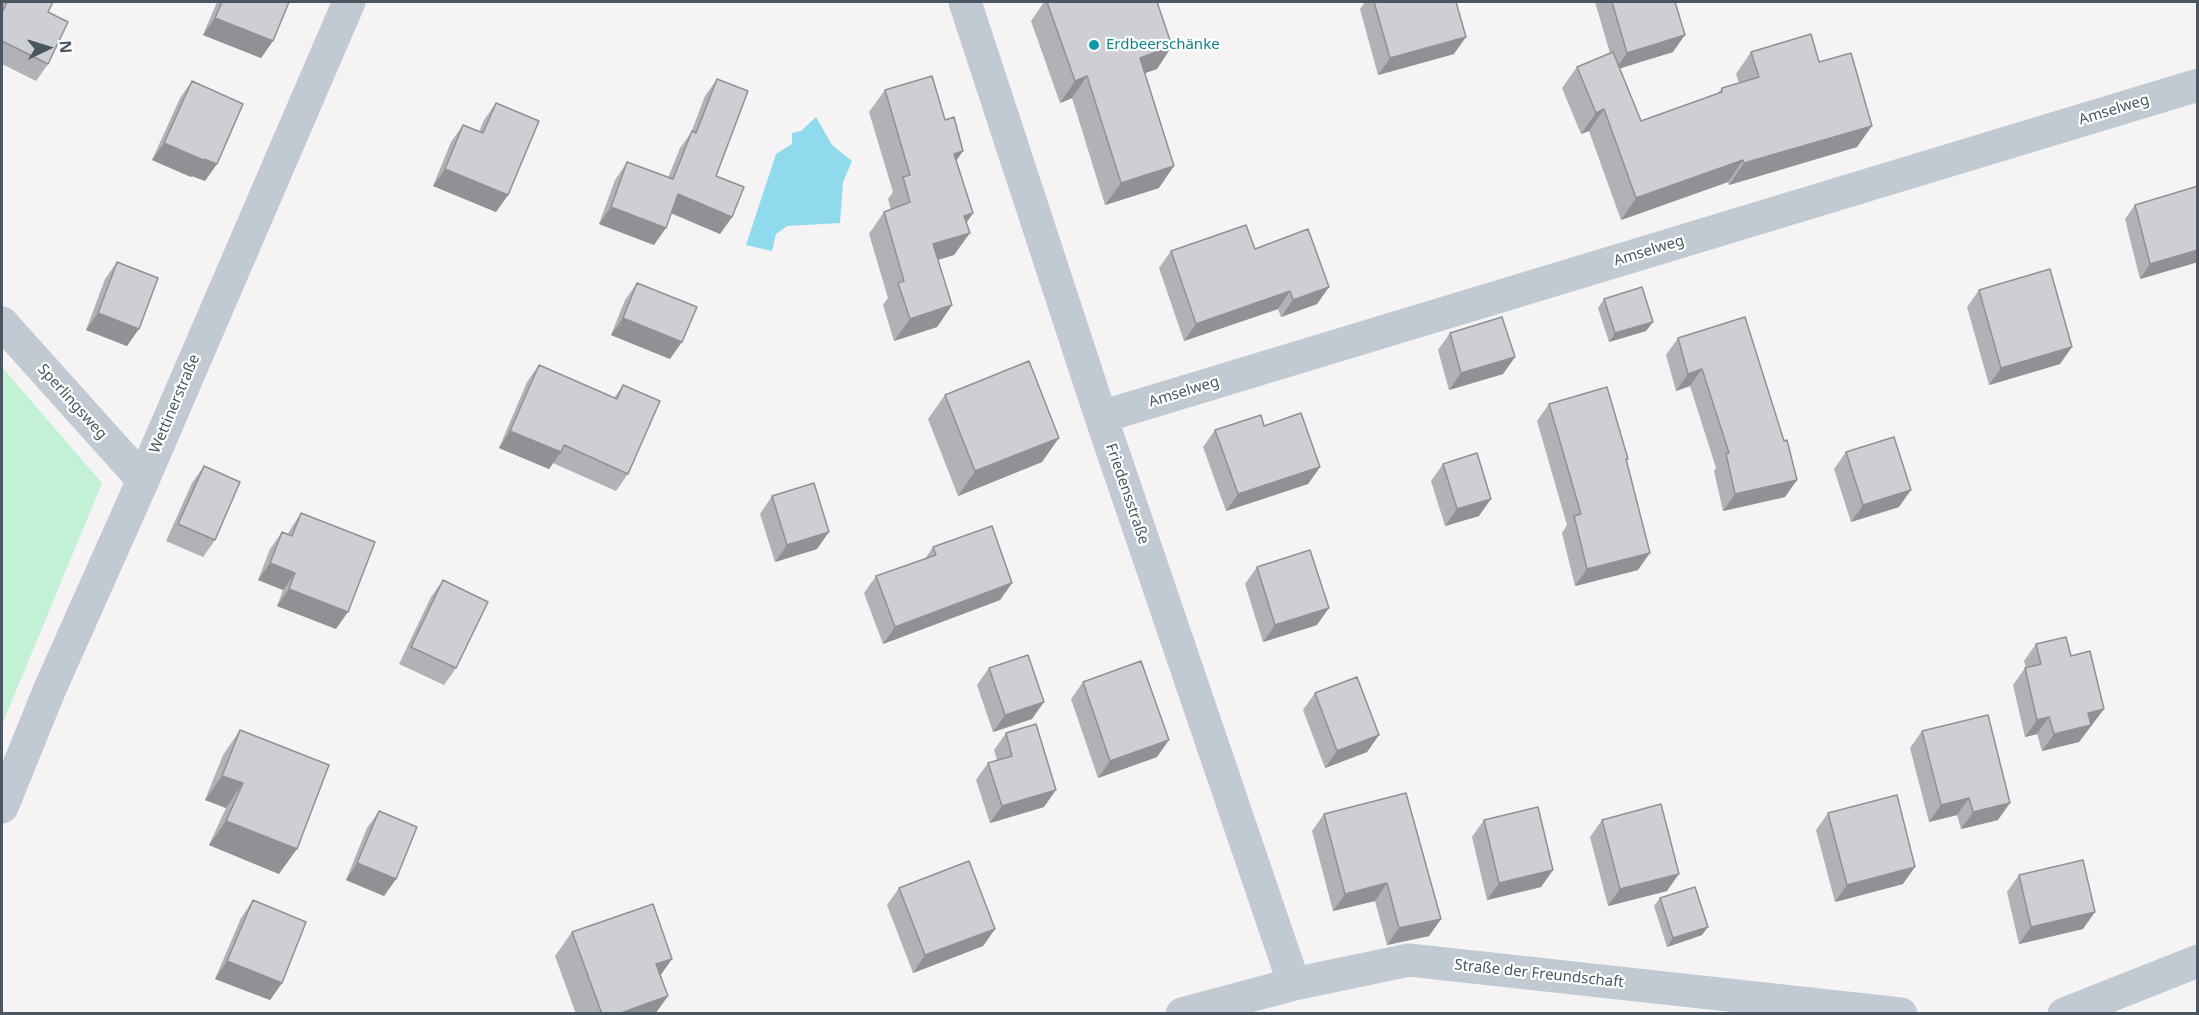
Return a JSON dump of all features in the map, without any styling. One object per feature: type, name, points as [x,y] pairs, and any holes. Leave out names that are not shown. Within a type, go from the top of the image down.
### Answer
[{"type":"street","name":"Wettinerstraße","points":[[2,807],[49,691],[143,480],[349,2]]},
{"type":"street","name":"Friedensstraße","points":[[965,2],[1101,417],[1293,984]]},
{"type":"street","name":"Amselweg","points":[[1101,417],[2198,85]]},
{"type":"street","name":"Sperlingsweg","points":[[2,323],[143,480]]},
{"type":"street","name":"Straße der Freundschaft","points":[[1182,1014],[1293,984],[1409,960],[1901,1014]]},
{"type":"street","points":[[2064,1014],[2198,961]]},
{"type":"green space","points":[[2,367],[102,483],[2,725]]},
{"type":"water","points":[[816,117],[832,145],[852,161],[843,182],[840,223],[787,226],[776,234],[772,251],[746,245],[776,154],[792,144],[792,133],[801,131]]},
{"type":"building","points":[[7,2],[53,2],[48,12],[68,22],[48,64],[2,41],[2,13]]},
{"type":"building","points":[[222,2],[289,2],[273,41],[215,18]]},
{"type":"building","points":[[1047,2],[1157,2],[1172,46],[1140,58],[1174,166],[1121,183],[1087,76],[1075,81]]},
{"type":"building","points":[[1374,2],[1456,2],[1466,37],[1390,58]]},
{"type":"building","points":[[1612,2],[1675,2],[1685,35],[1627,53]]},
{"type":"building","points":[[1811,34],[1819,62],[1851,53],[1872,126],[1744,163],[1743,160],[1636,198],[1604,109],[1596,113],[1577,67],[1613,52],[1641,121],[1722,92],[1722,88],[1759,77],[1751,52]]},
{"type":"building","points":[[932,76],[945,120],[954,117],[963,151],[954,154],[973,213],[964,216],[970,233],[933,244],[952,305],[910,319],[898,283],[904,281],[884,212],[910,202],[903,177],[910,175],[885,90]]},
{"type":"building","points":[[717,79],[748,91],[716,176],[744,187],[732,217],[678,194],[666,228],[611,207],[627,162],[673,179],[692,131],[696,133]]},
{"type":"building","points":[[192,81],[243,104],[217,164],[164,143]]},
{"type":"building","points":[[496,103],[539,121],[508,195],[445,169],[463,125],[483,133]]},
{"type":"building","points":[[2198,186],[2198,250],[2150,264],[2135,205]]},
{"type":"building","points":[[1246,225],[1255,249],[1308,229],[1329,287],[1293,300],[1290,291],[1196,324],[1171,251]]},
{"type":"building","points":[[117,262],[158,278],[139,329],[98,313]]},
{"type":"building","points":[[2050,269],[2072,347],[2001,368],[1979,290]]},
{"type":"building","points":[[637,283],[697,307],[682,342],[623,318]]},
{"type":"building","points":[[1642,287],[1653,322],[1615,333],[1604,299]]},
{"type":"building","points":[[1502,317],[1515,357],[1461,373],[1450,333]]},
{"type":"building","points":[[1745,317],[1784,441],[1787,440],[1797,480],[1735,494],[1726,454],[1729,453],[1702,369],[1688,374],[1678,338]]},
{"type":"building","points":[[1029,361],[1059,438],[975,471],[945,395]]},
{"type":"building","points":[[539,365],[617,399],[623,385],[660,401],[628,474],[564,445],[561,452],[510,431]]},
{"type":"building","points":[[1607,387],[1628,459],[1626,459],[1650,553],[1587,569],[1574,516],[1581,514],[1549,404]]},
{"type":"building","points":[[1301,413],[1320,467],[1238,494],[1215,430],[1261,415],[1264,426]]},
{"type":"building","points":[[1894,437],[1911,490],[1863,505],[1846,452]]},
{"type":"building","points":[[1477,453],[1491,499],[1457,509],[1443,464]]},
{"type":"building","points":[[204,466],[240,482],[215,540],[178,524]]},
{"type":"building","points":[[814,483],[829,532],[787,545],[772,496]]},
{"type":"building","points":[[301,513],[375,542],[348,612],[289,589],[295,573],[270,563],[282,532],[292,536]]},
{"type":"building","points":[[992,526],[1012,583],[895,627],[876,576],[936,555],[933,547]]},
{"type":"building","points":[[1310,550],[1329,608],[1275,625],[1257,567]]},
{"type":"building","points":[[443,580],[488,602],[456,668],[411,647]]},
{"type":"building","points":[[2066,637],[2071,656],[2090,651],[2104,709],[2088,713],[2091,725],[2054,734],[2049,717],[2037,720],[2025,668],[2041,664],[2036,644]]},
{"type":"building","points":[[1028,655],[1044,702],[1005,715],[989,668]]},
{"type":"building","points":[[1141,661],[1169,740],[1110,761],[1083,682]]},
{"type":"building","points":[[1357,677],[1379,735],[1337,751],[1315,693]]},
{"type":"building","points":[[1988,715],[2010,803],[1973,812],[1969,798],[1941,805],[1922,731]]},
{"type":"building","points":[[1036,724],[1056,790],[1002,806],[988,763],[1012,756],[1006,733]]},
{"type":"building","points":[[240,730],[329,765],[297,849],[226,821],[243,783],[222,776]]},
{"type":"building","points":[[1406,793],[1441,919],[1399,928],[1387,883],[1345,894],[1324,814]]},
{"type":"building","points":[[1897,795],[1915,867],[1847,885],[1828,813]]},
{"type":"building","points":[[1661,804],[1679,874],[1620,889],[1602,820]]},
{"type":"building","points":[[1538,807],[1553,870],[1499,883],[1484,820]]},
{"type":"building","points":[[379,811],[417,827],[396,879],[357,863]]},
{"type":"building","points":[[2083,860],[2095,912],[2031,927],[2019,875]]},
{"type":"building","points":[[969,861],[995,929],[925,955],[899,888]]},
{"type":"building","points":[[1695,887],[1708,927],[1673,938],[1660,898]]},
{"type":"building","points":[[253,900],[306,922],[282,983],[227,961]]},
{"type":"building","points":[[653,904],[672,959],[656,964],[668,996],[618,1014],[602,1014],[572,932]]},
{"type":"place","name":"Erdbeerschänke","points":[[1094,45]]}]
